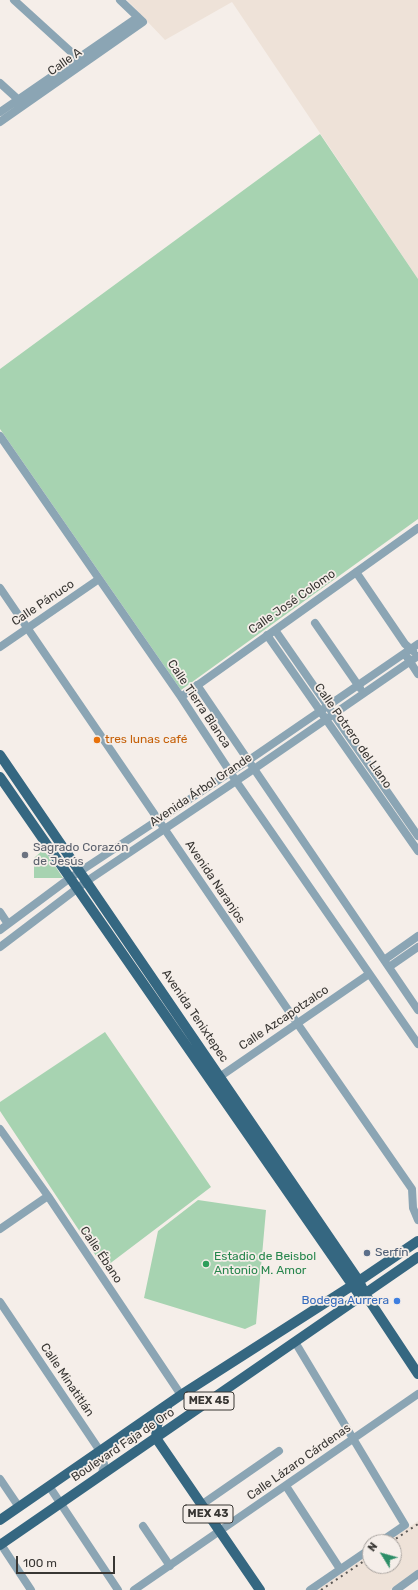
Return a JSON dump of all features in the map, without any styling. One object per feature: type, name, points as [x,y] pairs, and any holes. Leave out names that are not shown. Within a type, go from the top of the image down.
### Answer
[{"type":"main road","name":"Avenida Tenixtepec","points":[[0,755],[152,976],[216,1079],[418,1374]]},
{"type":"main road","name":"Avenida Tenixtepec","points":[[0,777],[142,983],[216,1079]]},
{"type":"main road","points":[[142,983],[152,976]]},
{"type":"main road","name":"Boulevard Faja de Oro","points":[[0,1520],[181,1395],[356,1283],[418,1241]]},
{"type":"main road","name":"Boulevard Faja de Oro","points":[[0,1544],[418,1257]]},
{"type":"main road","points":[[156,1438],[157,1425],[162,1413],[181,1395]]},
{"type":"main road","name":"MEX 43","points":[[156,1438],[260,1590]]},
{"type":"street","points":[[14,0],[81,61]]},
{"type":"street","name":"Calle A","points":[[0,112],[21,102],[141,19],[120,0]]},
{"type":"street","points":[[0,83],[21,102]]},
{"type":"street","name":"Calle A","points":[[0,122],[21,102]]},
{"type":"street","name":"Calle Tierra Blanca","points":[[0,436],[181,697],[236,781],[418,1044]]},
{"type":"street","name":"Calle José Colomo","points":[[181,697],[418,528]]},
{"type":"street","points":[[356,572],[418,657]]},
{"type":"street","name":"Calle Pánuco","points":[[0,647],[99,579]]},
{"type":"street","name":"Avenida Naranjos","points":[[0,588],[297,1023],[415,1189],[413,1208],[418,1220]]},
{"type":"street","points":[[316,623],[364,693]]},
{"type":"street","name":"Calle Potrero del Llano","points":[[275,630],[418,836]]},
{"type":"street","name":"Calle Potrero del Llano","points":[[267,635],[418,851]]},
{"type":"street","points":[[410,647],[410,661],[418,674]]},
{"type":"street","name":"Avenida Árbol Grande","points":[[3,927],[80,871],[249,760],[358,685],[410,647]]},
{"type":"street","name":"Avenida Árbol Grande","points":[[0,947],[87,881],[418,657]]},
{"type":"street","points":[[295,674],[302,669]]},
{"type":"street","points":[[197,685],[418,1010]]},
{"type":"street","points":[[0,912],[3,927]]},
{"type":"street","points":[[387,964],[418,936]]},
{"type":"street","points":[[387,964],[418,947]]},
{"type":"street","name":"Calle Azcapotzalco","points":[[216,1079],[369,974]]},
{"type":"street","name":"Calle Ébano","points":[[0,1129],[48,1196],[181,1395]]},
{"type":"street","points":[[0,1229],[48,1196]]},
{"type":"street","name":"Calle Minatitlán","points":[[0,1302],[100,1451],[104,1464],[102,1474]]},
{"type":"street","points":[[295,1342],[405,1525],[392,1534]]},
{"type":"street","name":"Calle Lázaro Cárdenas","points":[[134,1590],[418,1394]]},
{"type":"street","points":[[201,1505],[279,1451]]},
{"type":"street","points":[[0,1479],[19,1507]]},
{"type":"street","points":[[49,1486],[118,1590]]},
{"type":"street","points":[[286,1486],[340,1569]]},
{"type":"street","points":[[143,1526],[170,1566]]},
{"type":"street","points":[[0,1544],[31,1590]]},
{"type":"street","points":[[310,1590],[362,1554]]},
{"type":"street","points":[[396,1590],[418,1574]]},
{"type":"shaded area","points":[[127,0],[418,0],[418,279],[232,2],[165,40]]},
{"type":"shaded area","points":[[418,1521],[418,1570],[390,1590],[317,1590],[362,1559],[362,1574],[402,1574],[402,1534],[399,1534]]},
{"type":"green space","points":[[320,134],[418,279],[418,519],[181,690],[0,429],[0,369]]},
{"type":"green space","points":[[43,850],[63,878],[34,878],[34,858]]},
{"type":"green space","points":[[105,1032],[211,1187],[104,1268],[0,1111],[0,1102]]},
{"type":"green space","name":"Estadio de Beisbol Antonio M. Amor","points":[[198,1200],[266,1210],[256,1324],[245,1329],[144,1298],[158,1231]]},
{"type":"railway","points":[[402,1535],[418,1524]]},
{"type":"railway","points":[[321,1590],[362,1562]]},
{"type":"place","name":"tres lunas café","points":[[97,740]]},
{"type":"place","name":"Sagrado Corazón de Jesús","points":[[25,855]]},
{"type":"place","name":"Serfín","points":[[367,1253]]},
{"type":"place","name":"Estadio de Beisbol Antonio M. Amor","points":[[206,1264]]},
{"type":"place","name":"Bodega Aurrera","points":[[397,1301]]}]
